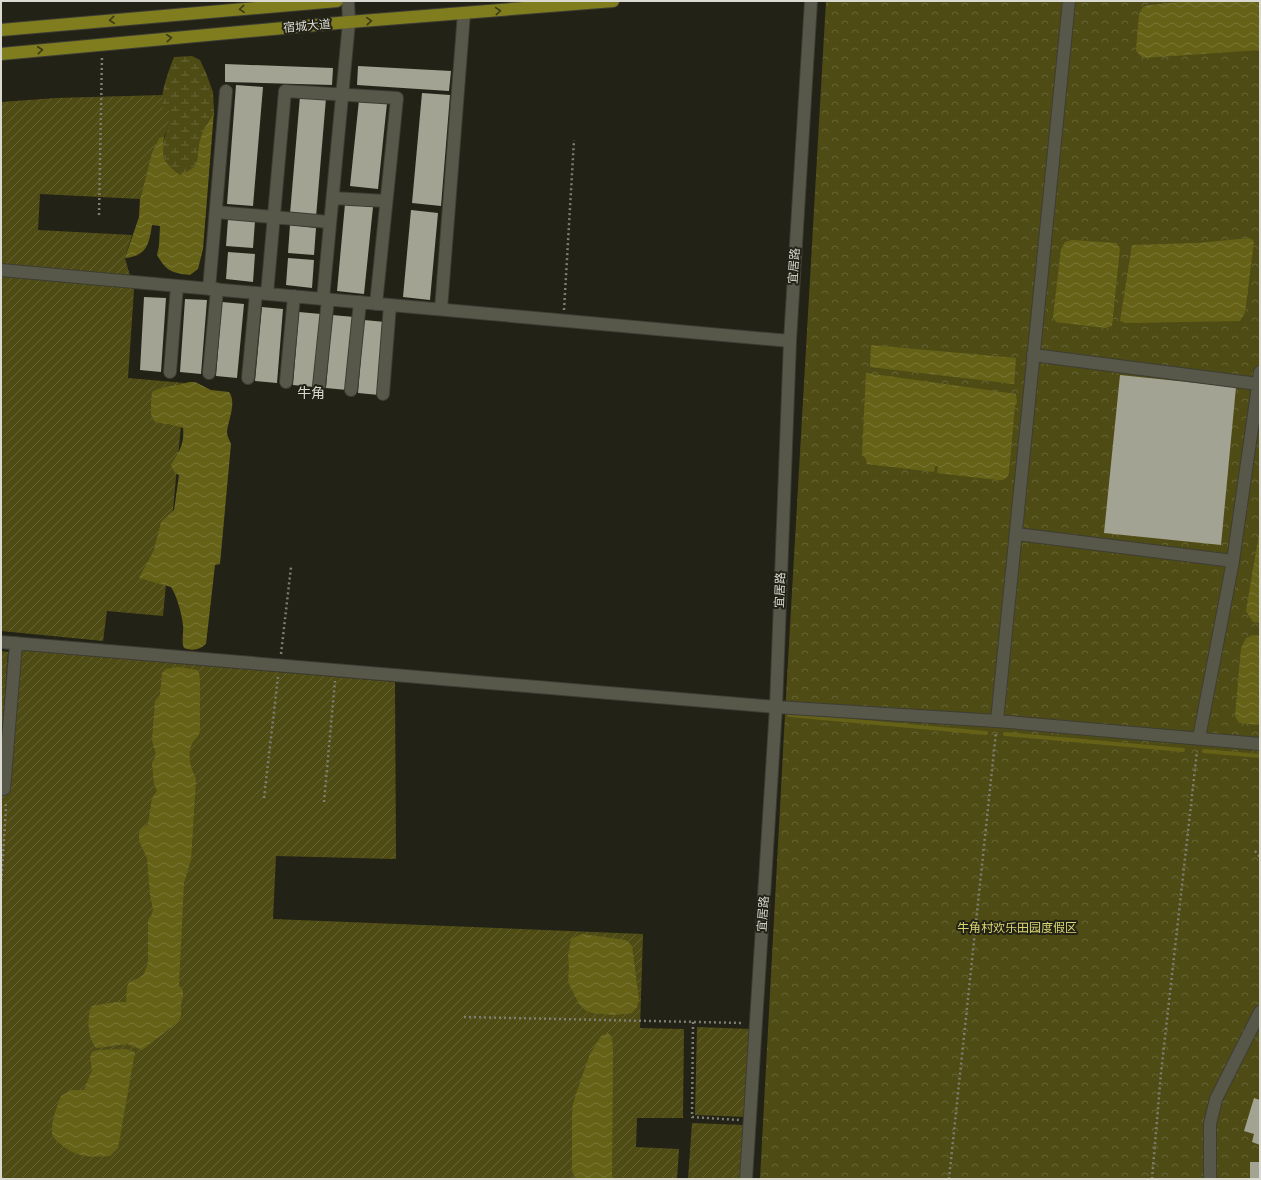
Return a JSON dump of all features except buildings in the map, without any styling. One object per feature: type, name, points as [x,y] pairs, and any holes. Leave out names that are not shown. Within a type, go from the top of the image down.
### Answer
[{"type":"main road","name":"宿城大道","points":[[1,30],[337,1]]},
{"type":"main road","name":"宿城大道","points":[[1,54],[349,22],[612,1]]},
{"type":"street","points":[[319,386],[326,299],[329,222],[333,198],[349,22],[348,1]]},
{"type":"street","name":"宜居路","points":[[746,1179],[776,707],[790,341],[811,1]]},
{"type":"street","points":[[997,721],[1032,355],[1069,1]]},
{"type":"street","points":[[441,309],[464,14]]},
{"type":"street","points":[[209,373],[216,212],[226,91]]},
{"type":"street","points":[[248,378],[274,217],[285,91],[396,98],[376,304]]},
{"type":"street","points":[[333,198],[386,201]]},
{"type":"street","points":[[216,212],[329,222]]},
{"type":"street","points":[[1,270],[790,341]]},
{"type":"street","points":[[170,372],[177,286]]},
{"type":"street","points":[[286,382],[294,296]]},
{"type":"street","points":[[351,390],[360,302]]},
{"type":"street","points":[[383,394],[390,305]]},
{"type":"street","points":[[1032,355],[1259,378],[1233,561],[1199,738]]},
{"type":"street","points":[[1016,534],[1233,561]]},
{"type":"street","points":[[1,642],[776,707],[997,721],[1260,744]]},
{"type":"street","points":[[4,789],[16,644]]},
{"type":"street","points":[[1210,1179],[1210,1124],[1216,1099],[1260,1012]]},
{"type":"path","points":[[99,215],[102,44]]},
{"type":"path","points":[[564,320],[574,140]]},
{"type":"path","points":[[264,798],[291,567]]},
{"type":"path","points":[[324,802],[336,670]]},
{"type":"path","points":[[949,1179],[997,721]]},
{"type":"path","points":[[1152,1179],[1161,1072],[1199,738]]},
{"type":"path","points":[[1,886],[6,808],[4,789]]},
{"type":"path","points":[[1255,851],[1260,857]]},
{"type":"path","points":[[464,1017],[756,1023]]},
{"type":"path","points":[[693,1022],[692,1117],[750,1120]]},
{"type":"green space","name":"牛角村欢乐田园度假区","points":[[826,1],[1260,1],[1260,1179],[760,1179]]},
{"type":"green space","points":[[192,56],[200,60],[206,73],[213,92],[214,111],[207,124],[197,163],[189,172],[180,176],[173,171],[165,161],[163,142],[168,129],[162,107],[162,101],[167,75],[174,57]]},
{"type":"green space","points":[[163,95],[162,107],[169,109],[168,129],[164,136],[159,138],[152,152],[140,199],[40,194],[38,230],[132,235],[125,258],[134,290],[128,378],[185,383],[163,616],[107,611],[103,641],[1,631],[1,102],[56,98]]},
{"type":"green space","points":[[20,650],[395,682],[396,859],[276,856],[273,919],[643,934],[640,1028],[684,1029],[683,1118],[637,1118],[636,1147],[679,1149],[677,1179],[1,1179],[1,795],[4,795]]},
{"type":"green space","points":[[1,651],[8,652],[3,724],[1,724]]},
{"type":"green space","points":[[697,1027],[751,1029],[746,1117],[695,1115]]},
{"type":"green space","points":[[692,1123],[744,1125],[741,1179],[688,1179]]},
{"type":"water","points":[[1189,1],[1260,1],[1260,50],[1143,58],[1136,51],[1139,14],[1143,7]]},
{"type":"water","points":[[214,111],[203,249],[198,269],[190,275],[174,272],[163,265],[157,255],[160,226],[152,225],[150,238],[146,248],[142,252],[138,255],[125,258],[139,217],[140,199],[152,152],[159,138],[164,136],[163,154],[166,162],[180,175],[188,172],[196,164],[201,137]]},
{"type":"water","points":[[1250,238],[1254,241],[1245,313],[1240,321],[1126,323],[1120,321],[1132,245],[1198,243]]},
{"type":"water","points":[[1072,240],[1116,243],[1120,248],[1112,326],[1105,328],[1056,322],[1053,317],[1061,249],[1065,242]]},
{"type":"water","points":[[871,345],[1016,358],[1014,384],[870,367]]},
{"type":"water","points":[[866,373],[1016,394],[1017,403],[1015,405],[1009,473],[1007,477],[1003,480],[999,480],[937,473],[938,466],[935,466],[934,472],[867,464],[866,459],[862,454]]},
{"type":"water","points":[[195,382],[211,390],[229,392],[232,401],[227,432],[231,444],[220,564],[215,565],[206,644],[201,648],[193,650],[184,648],[182,616],[171,587],[139,578],[154,550],[161,522],[174,510],[179,475],[175,473],[171,465],[183,439],[183,428],[156,422],[153,419],[151,414],[152,392],[161,388]]},
{"type":"water","points":[[1260,528],[1260,623],[1253,622],[1246,611]]},
{"type":"water","points":[[1253,635],[1260,636],[1260,725],[1239,723],[1235,716],[1241,648],[1246,638]]},
{"type":"water","points":[[178,667],[197,670],[200,680],[200,732],[193,742],[190,751],[192,771],[196,779],[191,860],[184,883],[179,985],[183,991],[181,1016],[178,1022],[142,1050],[127,1044],[96,1048],[91,1039],[89,1027],[89,1016],[92,1006],[115,1002],[126,1002],[127,987],[129,982],[144,974],[148,963],[148,920],[153,909],[150,895],[147,858],[139,841],[139,834],[140,830],[148,824],[152,798],[157,791],[154,784],[152,763],[156,755],[152,740],[155,701],[160,695],[162,673],[166,669]]},
{"type":"water","points":[[582,934],[626,940],[632,946],[639,1000],[637,1007],[632,1013],[614,1015],[592,1013],[585,1010],[579,1004],[568,982],[568,956],[571,939]]},
{"type":"water","points":[[608,1033],[612,1037],[613,1051],[612,1179],[576,1179],[572,1171],[573,1104],[590,1054],[601,1036]]},
{"type":"water","points":[[126,1049],[135,1052],[118,1148],[110,1156],[83,1156],[71,1152],[54,1138],[52,1133],[53,1119],[61,1096],[71,1090],[84,1090],[92,1070],[90,1058],[92,1052],[99,1050]]},
{"type":"waterway","points":[[789,715],[986,733]]},
{"type":"waterway","points":[[1005,734],[1183,750]]},
{"type":"waterway","points":[[1204,751],[1260,756]]},
{"type":"district","name":"牛角","points":[[311,393]]}]
